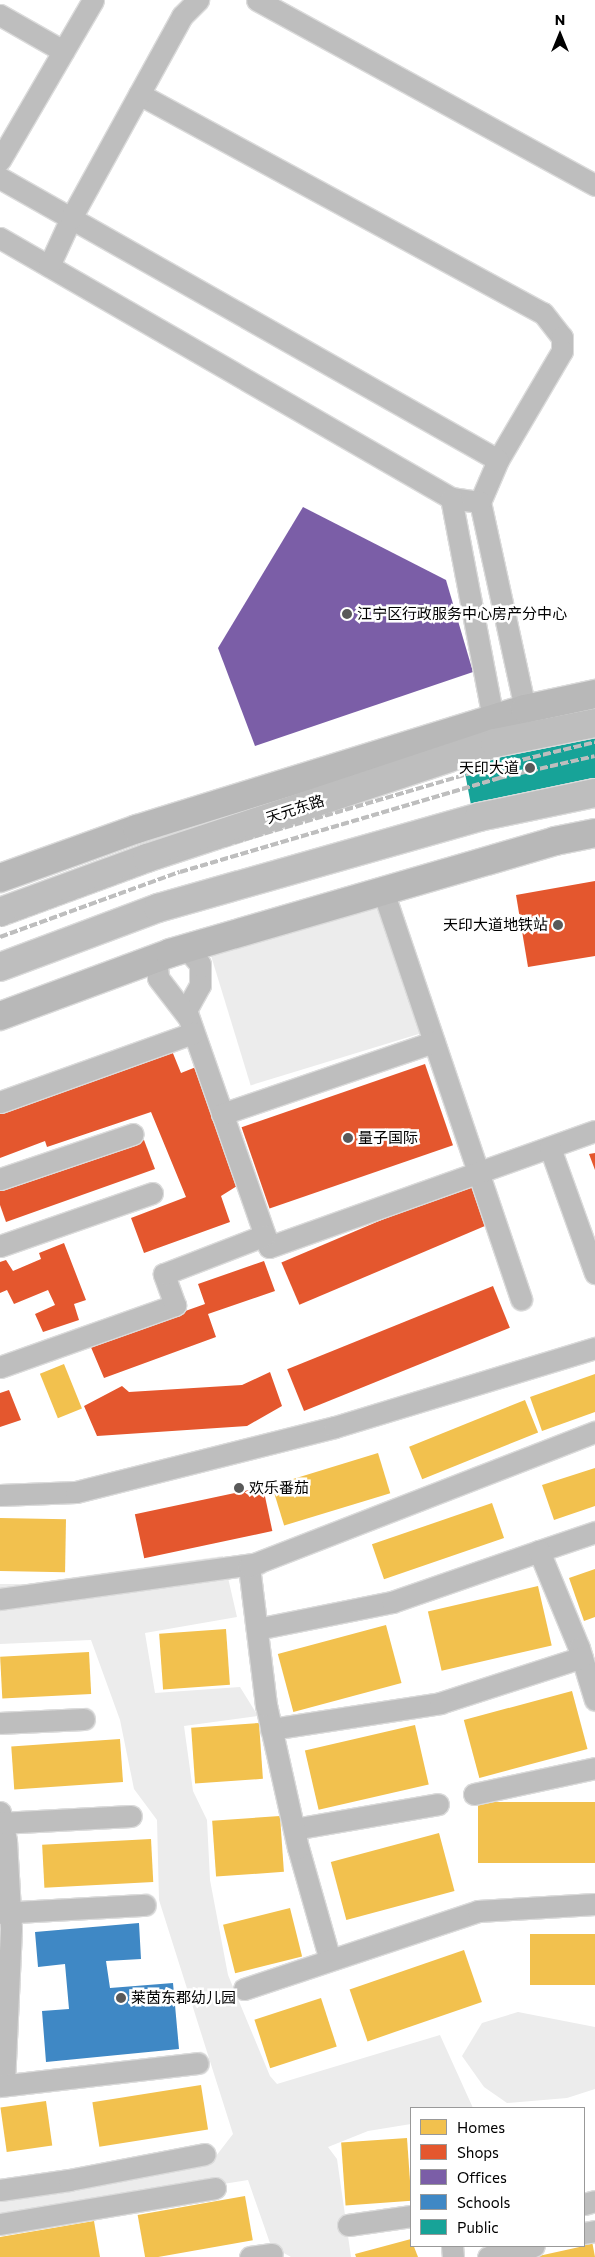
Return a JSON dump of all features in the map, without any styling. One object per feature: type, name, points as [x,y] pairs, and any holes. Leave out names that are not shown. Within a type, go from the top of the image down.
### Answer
[{"type":"highway","name":"天元东路","points":[[0,912],[147,858],[495,743],[595,723]]},
{"type":"highway","points":[[0,966],[158,908],[479,817],[595,793]]},
{"type":"street","points":[[0,160],[93,0]]},
{"type":"street","points":[[49,266],[71,218],[182,16],[198,0]]},
{"type":"street","points":[[257,0],[595,185]]},
{"type":"street","points":[[0,15],[63,52]]},
{"type":"street","points":[[140,94],[543,313],[562,337],[562,351],[498,460],[480,502],[525,709]]},
{"type":"street","points":[[0,178],[498,460]]},
{"type":"street","points":[[0,238],[451,498],[480,502]]},
{"type":"street","points":[[451,498],[493,718]]},
{"type":"street","name":"天元东路","points":[[0,878],[137,829],[493,718],[595,694]]},
{"type":"street","points":[[0,1016],[186,948],[555,841],[595,834]]},
{"type":"street","points":[[383,891],[522,1299]]},
{"type":"street","points":[[186,948],[200,964],[200,985],[186,1010],[269,1247],[595,1131]]},
{"type":"street","points":[[156,958],[158,978],[191,1025]]},
{"type":"street","points":[[0,1102],[191,1025]]},
{"type":"street","points":[[222,1114],[434,1042]]},
{"type":"street","points":[[0,1179],[133,1134]]},
{"type":"street","points":[[550,1148],[595,1273]]},
{"type":"street","points":[[0,1246],[152,1193]]},
{"type":"street","points":[[0,1367],[175,1305],[164,1274],[265,1235]]},
{"type":"street","points":[[0,1495],[76,1492],[335,1427],[595,1348]]},
{"type":"street","points":[[330,1960],[294,1829],[271,1729],[249,1566],[595,1432]]},
{"type":"street","points":[[257,1629],[392,1602],[595,1532]]},
{"type":"street","points":[[539,1551],[585,1649],[595,1700]]},
{"type":"street","points":[[0,1599],[258,1563]]},
{"type":"street","points":[[271,1729],[440,1703],[585,1649]]},
{"type":"street","points":[[0,1723],[84,1719]]},
{"type":"street","points":[[474,1794],[595,1768]]},
{"type":"street","points":[[294,1829],[438,1804]]},
{"type":"street","points":[[131,1816],[1,1819],[5,1912],[2,2085],[198,2063]]},
{"type":"street","points":[[244,1989],[478,1911],[595,1904]]},
{"type":"street","points":[[5,1912],[145,1905]]},
{"type":"street","points":[[0,2190],[69,2180],[205,2154]]},
{"type":"street","points":[[0,2224],[215,2188]]},
{"type":"street","points":[[348,2224],[410,2216]]},
{"type":"street","points":[[488,2257],[530,2247]]},
{"type":"street","points":[[250,2257],[272,2254]]},
{"type":"shaded area","points":[[381,896],[423,1033],[251,1085],[209,949]]},
{"type":"shaded area","points":[[223,1556],[237,1617],[145,1633],[155,1693],[240,1687],[258,1716],[184,1726],[193,1791],[207,1820],[210,1880],[228,1975],[270,2076],[277,2084],[440,2035],[473,2107],[410,2107],[410,2124],[368,2131],[328,2147],[337,2159],[351,2257],[291,2257],[271,2246],[248,2180],[0,2220],[0,2193],[96,2179],[216,2156],[233,2134],[159,1900],[157,1820],[134,1789],[120,1720],[91,1640],[0,1644],[0,1584],[26,1584]]},
{"type":"shaded area","points":[[518,2012],[595,2027],[595,2089],[567,2098],[507,2103],[484,2087],[462,2056],[482,2023]]},
{"type":"building: Homes","points":[[64,1364],[82,1409],[58,1418],[40,1374]]},
{"type":"building: Homes","points":[[595,1374],[595,1412],[542,1431],[530,1397]]},
{"type":"building: Homes","points":[[525,1400],[538,1432],[422,1479],[409,1447]]},
{"type":"building: Homes","points":[[378,1453],[390,1493],[284,1526],[272,1485]]},
{"type":"building: Homes","points":[[595,1468],[595,1506],[554,1520],[542,1485]]},
{"type":"building: Homes","points":[[492,1503],[504,1538],[384,1579],[372,1544]]},
{"type":"building: Homes","points":[[0,1518],[66,1519],[65,1572],[0,1571]]},
{"type":"building: Homes","points":[[595,1569],[595,1617],[584,1621],[569,1578]]},
{"type":"building: Homes","points":[[538,1586],[552,1645],[442,1671],[428,1611]]},
{"type":"building: Homes","points":[[386,1625],[402,1683],[293,1712],[278,1654]]},
{"type":"building: Homes","points":[[226,1629],[230,1685],[163,1690],[159,1634]]},
{"type":"building: Homes","points":[[89,1652],[91,1694],[2,1699],[0,1657]]},
{"type":"building: Homes","points":[[572,1691],[588,1749],[479,1778],[464,1720]]},
{"type":"building: Homes","points":[[259,1723],[263,1779],[195,1784],[191,1728]]},
{"type":"building: Homes","points":[[415,1725],[429,1784],[319,1810],[305,1750]]},
{"type":"building: Homes","points":[[120,1739],[123,1782],[14,1789],[11,1747]]},
{"type":"building: Homes","points":[[478,1802],[595,1802],[595,1863],[478,1863]]},
{"type":"building: Homes","points":[[280,1816],[284,1872],[216,1877],[212,1821]]},
{"type":"building: Homes","points":[[439,1833],[455,1891],[346,1920],[331,1862]]},
{"type":"building: Homes","points":[[151,1839],[153,1882],[44,1888],[42,1845]]},
{"type":"building: Homes","points":[[290,1908],[302,1957],[235,1973],[223,1925]]},
{"type":"building: Homes","points":[[530,1934],[595,1934],[595,1985],[530,1985]]},
{"type":"building: Homes","points":[[464,1950],[482,2002],[367,2041],[350,1989]]},
{"type":"building: Homes","points":[[321,1998],[337,2047],[270,2068],[254,2020]]},
{"type":"building: Homes","points":[[201,2085],[208,2129],[99,2147],[92,2102]]},
{"type":"building: Homes","points":[[46,2101],[52,2146],[7,2152],[0,2107]]},
{"type":"building: Homes","points":[[407,2138],[410,2201],[346,2205],[341,2143]]},
{"type":"building: Homes","points":[[245,2196],[253,2240],[158,2257],[145,2257],[138,2215]]},
{"type":"building: Homes","points":[[94,2221],[100,2257],[0,2257],[0,2237]]},
{"type":"building: Homes","points":[[410,2239],[410,2247],[414,2247],[418,2257],[356,2257],[355,2254]]},
{"type":"building: Homes","points":[[592,2241],[595,2257],[534,2257],[585,2247]]},
{"type":"building: Shops","name":"天印大道地铁站","points":[[595,881],[595,956],[528,967],[516,895]]},
{"type":"building: Shops","points":[[170,1046],[181,1073],[196,1067],[237,1186],[221,1196],[230,1222],[144,1253],[131,1218],[186,1197],[151,1112],[47,1147],[45,1141],[0,1158],[0,1110]]},
{"type":"building: Shops","name":"量子国际","points":[[425,1064],[453,1145],[270,1208],[242,1127]]},
{"type":"building: Shops","points":[[144,1140],[155,1169],[6,1222],[0,1205],[0,1191]]},
{"type":"building: Shops","points":[[595,1153],[595,1170],[589,1154]]},
{"type":"building: Shops","points":[[471,1182],[489,1224],[299,1305],[281,1262]]},
{"type":"building: Shops","points":[[64,1243],[86,1300],[74,1304],[79,1320],[43,1332],[35,1314],[55,1305],[48,1290],[14,1304],[7,1290],[0,1293],[0,1262],[6,1260],[13,1271],[41,1259],[39,1253]]},
{"type":"building: Shops","points":[[264,1261],[275,1291],[208,1314],[216,1337],[104,1378],[90,1345],[205,1304],[198,1284]]},
{"type":"building: Shops","points":[[493,1286],[510,1328],[304,1411],[287,1369]]},
{"type":"building: Shops","points":[[270,1372],[282,1406],[247,1426],[97,1436],[84,1406],[122,1386],[129,1392],[242,1385]]},
{"type":"building: Shops","points":[[9,1390],[21,1420],[0,1427],[0,1393]]},
{"type":"building: Shops","points":[[263,1487],[272,1531],[144,1558],[135,1514]]},
{"type":"building: Offices","name":"江宁区行政服务中心房产分中心","points":[[303,507],[446,580],[473,672],[255,746],[218,648]]},
{"type":"building: Schools","name":"莱茵东郡幼儿园","points":[[139,1923],[141,1959],[106,1961],[110,1988],[173,1983],[179,2049],[46,2062],[42,2011],[69,2009],[65,1964],[38,1967],[35,1932]]},
{"type":"building: Public","name":"天印大道","points":[[595,723],[595,780],[471,805],[462,757]]},
{"type":"railway","points":[[0,925],[184,857],[492,767],[595,742]]},
{"type":"railway","points":[[0,937],[180,872],[499,778],[595,756]]},
{"type":"place","name":"江宁区行政服务中心房产分中心","points":[[347,614]]},
{"type":"place","name":"天印大道","points":[[530,768]]},
{"type":"place","name":"天印大道地铁站","points":[[558,925]]},
{"type":"place","name":"量子国际","points":[[348,1138]]},
{"type":"place","name":"欢乐番茄","points":[[239,1488]]},
{"type":"place","name":"莱茵东郡幼儿园","points":[[121,1998]]}]
